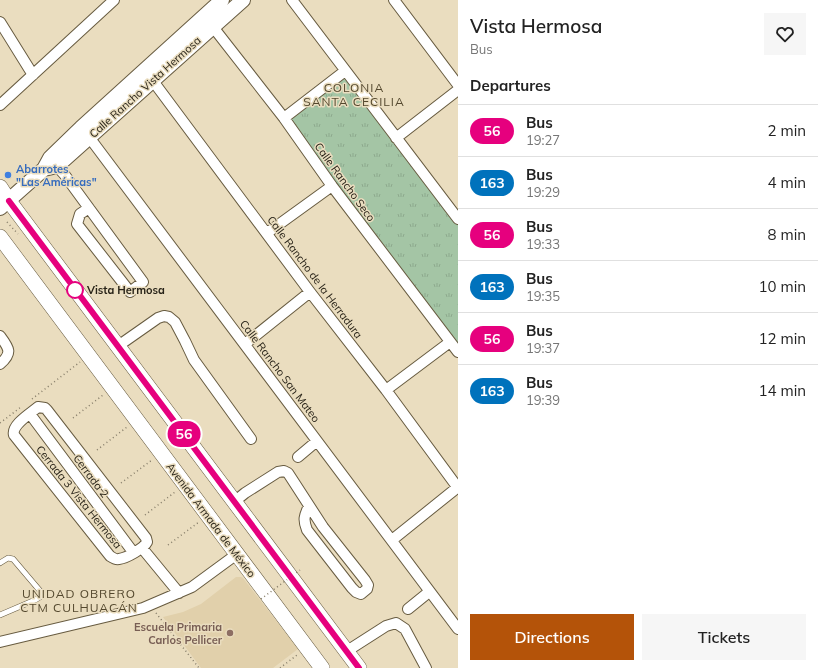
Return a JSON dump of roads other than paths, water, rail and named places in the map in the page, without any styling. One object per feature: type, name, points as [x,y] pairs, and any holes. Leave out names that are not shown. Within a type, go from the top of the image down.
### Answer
[{"type":"main road","points":[[0,187],[4,205],[118,346],[359,668]]},
{"type":"main road","name":"Avenida Armada de México","points":[[0,237],[322,668]]},
{"type":"street","points":[[0,105],[114,0]]},
{"type":"street","name":"Calle Rancho Vista Hermosa","points":[[4,205],[85,132],[174,42],[222,0]]},
{"type":"street","name":"Calle Rancho Vista Hermosa","points":[[85,132],[153,81],[243,0]]},
{"type":"street","points":[[292,0],[458,219]]},
{"type":"street","points":[[394,0],[458,85]]},
{"type":"street","points":[[0,22],[33,75]]},
{"type":"street","name":"Calle Rancho Seco","points":[[213,27],[284,118],[332,186],[458,352]]},
{"type":"street","points":[[174,42],[184,53]]},
{"type":"street","points":[[284,118],[345,71]]},
{"type":"street","name":"Calle Rancho de la Herradura","points":[[153,81],[310,292],[386,390],[458,487]]},
{"type":"street","points":[[396,138],[458,90]]},
{"type":"street","name":"Calle Rancho San Mateo","points":[[85,132],[458,629]]},
{"type":"street","points":[[50,164],[89,208],[143,282],[130,292],[77,224],[80,214],[89,208]]},
{"type":"street","points":[[267,233],[332,186]]},
{"type":"street","points":[[245,344],[310,292]]},
{"type":"street","points":[[118,346],[158,318],[164,316],[168,317],[175,322],[186,341],[194,360],[251,439]]},
{"type":"street","points":[[0,336],[8,346],[9,351],[8,357],[0,364]]},
{"type":"street","points":[[386,390],[450,342]]},
{"type":"street","points":[[30,414],[38,407],[45,408],[47,410],[146,538],[147,542],[138,550]]},
{"type":"street","name":"Cerrada 3 Vista Hermosa","points":[[30,414],[15,427],[13,432],[14,435],[110,556],[118,560],[138,550]]},
{"type":"street","name":"Cerrada 2","points":[[30,414],[138,550],[179,593]]},
{"type":"street","points":[[298,457],[317,441]]},
{"type":"street","points":[[234,502],[245,493],[278,472],[284,471],[291,476],[323,527],[365,580],[367,589],[361,594],[352,588],[307,530],[304,518],[309,506]]},
{"type":"street","points":[[392,540],[458,487]]},
{"type":"street","points":[[0,642],[150,605],[192,587],[237,554]]},
{"type":"street","points":[[408,609],[429,592]]},
{"type":"street","points":[[347,651],[386,626],[396,623],[405,629],[426,668]]},
{"type":"lane","points":[[0,563],[8,558],[13,559],[41,592],[40,597],[35,600],[0,615]]},
{"type":"place","name":"Abarrotes \"Las Américas\"","points":[[8,175]]},
{"type":"place","name":"Vista Hermosa","points":[[75,290]]},
{"type":"place","name":"Escuela Primaria Carlos Pellicer","points":[[230,633]]},
{"type":"district","name":"COLONIA SANTA CECILIA","points":[[354,95]]},
{"type":"district","name":"UNIDAD OBRERO CTM CULHUACÁN","points":[[79,601]]}]
